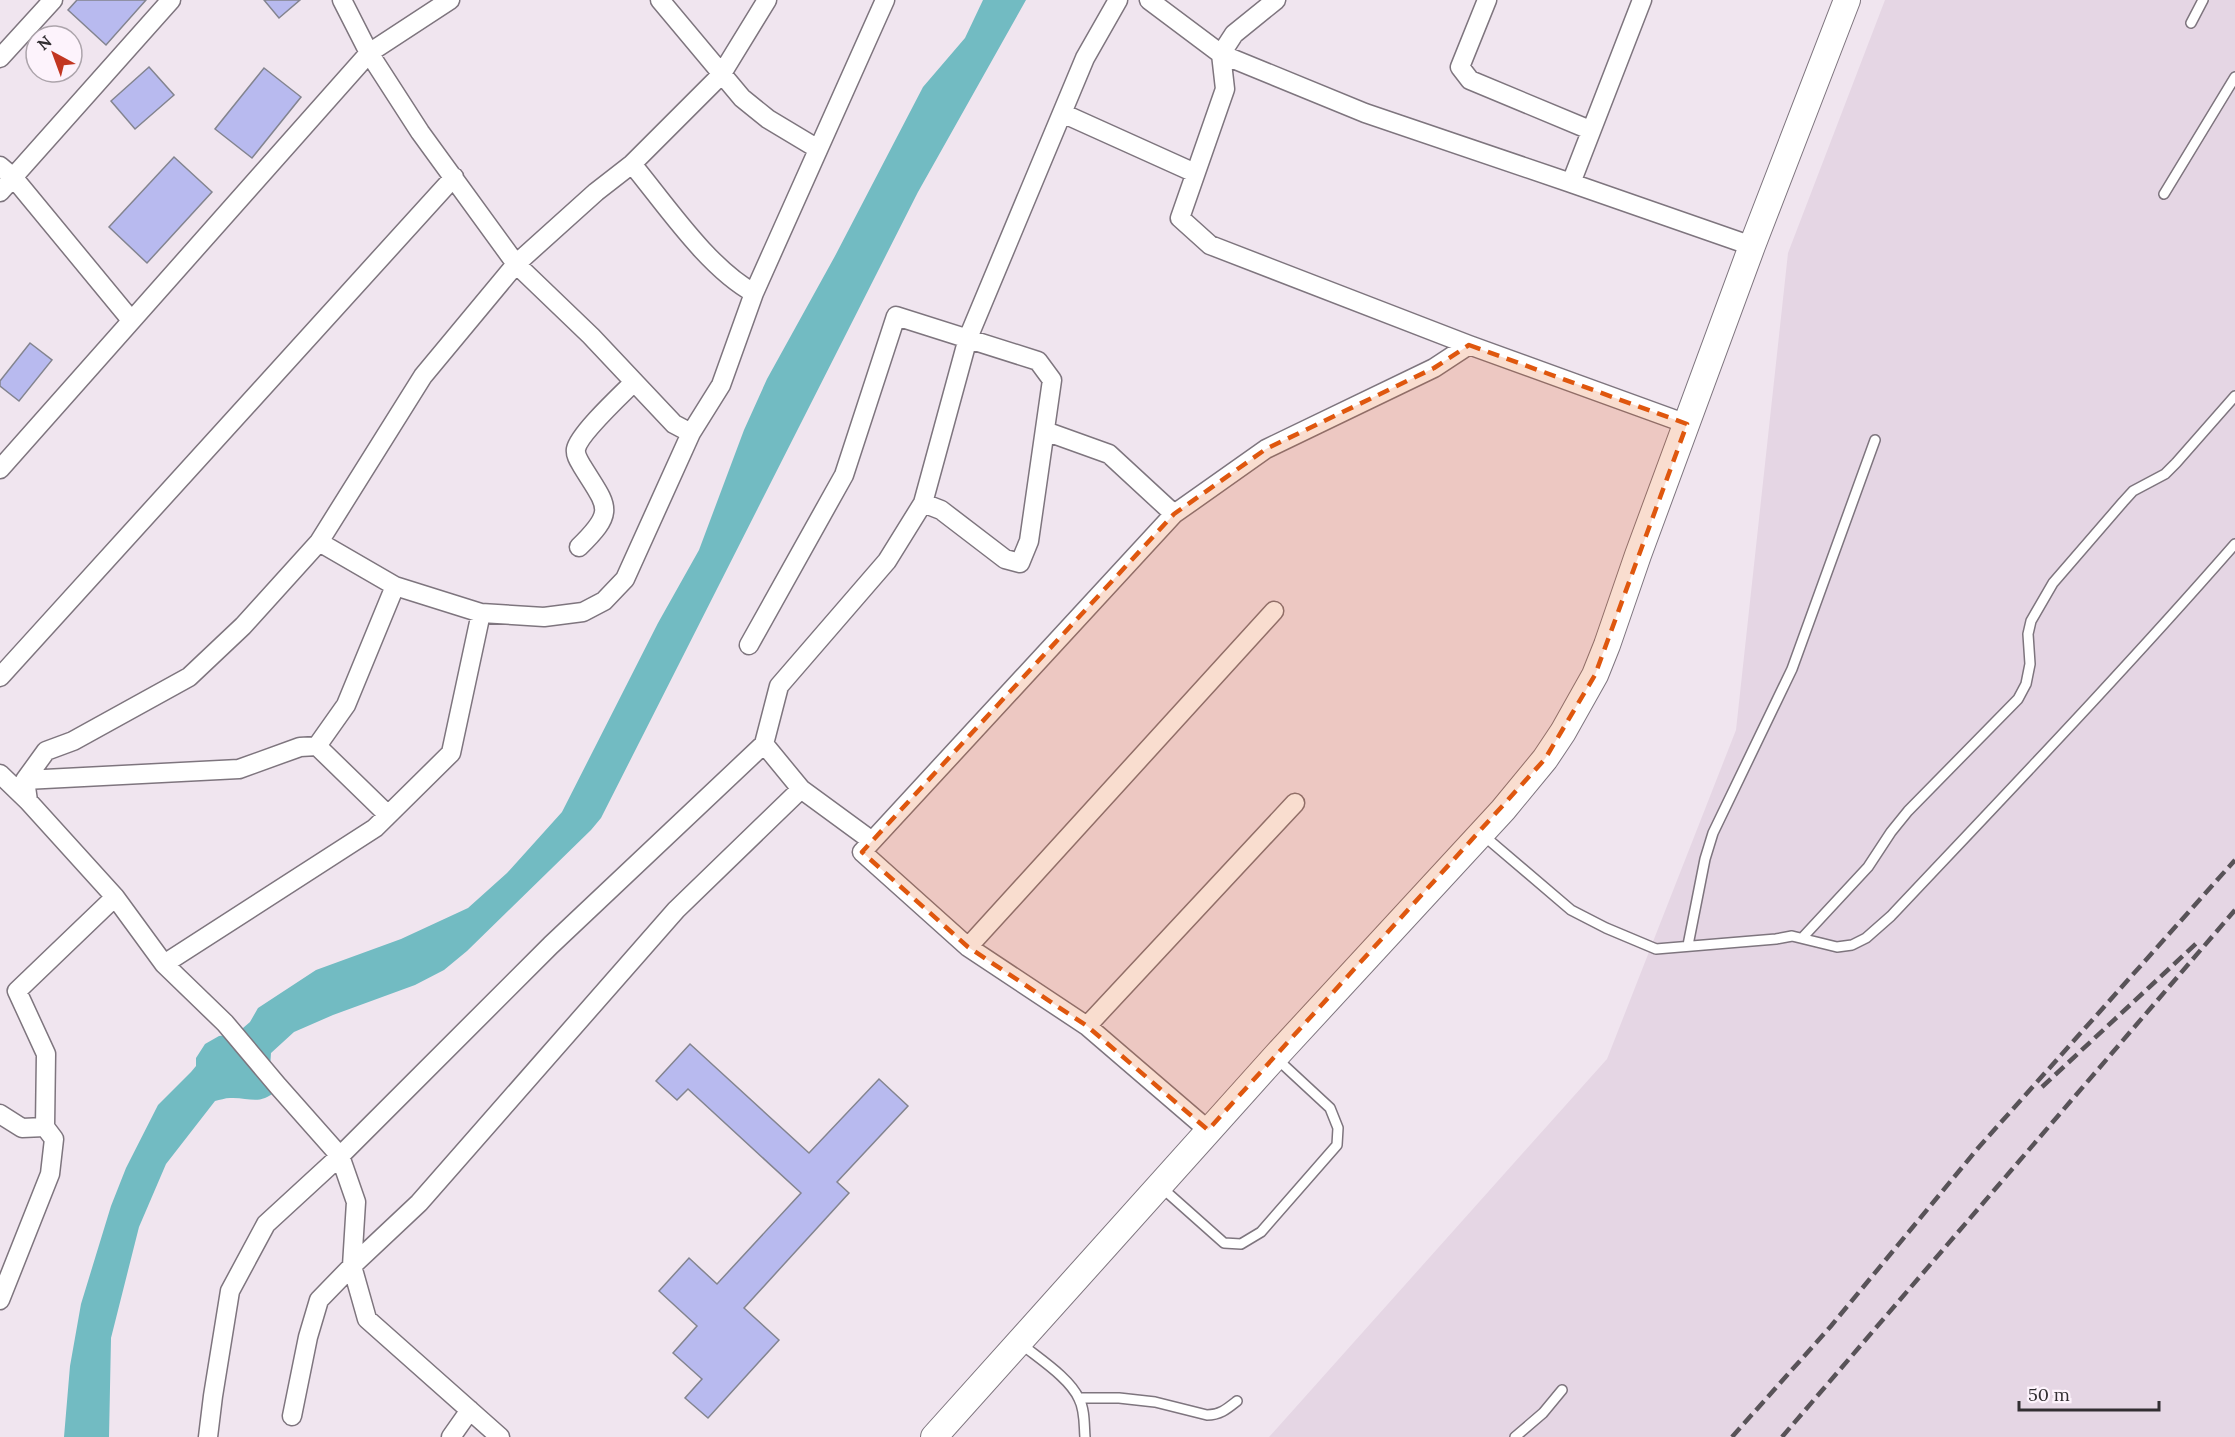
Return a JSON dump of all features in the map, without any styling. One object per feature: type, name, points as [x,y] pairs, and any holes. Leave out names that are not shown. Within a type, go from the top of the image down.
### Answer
[{"type":"main road","points":[[934,1437],[1208,1130],[1518,793],[1545,759],[1569,723],[1607,645],[1752,246],[1847,0]]},
{"type":"street","points":[[0,58],[53,0]]},
{"type":"street","points":[[0,192],[7,172],[171,0]]},
{"type":"street","points":[[342,0],[369,53],[420,132],[516,264],[591,336],[674,424],[691,433]]},
{"type":"street","points":[[0,469],[369,53],[450,0]]},
{"type":"street","points":[[660,0],[742,98],[768,120],[818,149]]},
{"type":"street","points":[[28,801],[25,780],[46,751],[73,741],[189,677],[243,626],[319,542],[423,376],[516,264],[596,192],[633,164],[721,75],[766,0]]},
{"type":"street","points":[[319,542],[395,586],[481,613],[544,617],[583,612],[604,601],[624,579],[691,433],[721,385],[754,293],[885,0]]},
{"type":"street","points":[[208,1437],[230,1291],[266,1224],[340,1156],[551,945],[764,744],[779,686],[887,561],[923,503],[968,338],[1085,58],[1118,0]]},
{"type":"street","points":[[1149,0],[1221,54],[1365,113],[1752,246]]},
{"type":"street","points":[[1276,0],[1234,34],[1221,54],[1225,89],[1180,219],[1210,245],[1469,345],[1687,424]]},
{"type":"street","points":[[1487,0],[1460,67],[1470,80],[1590,130]]},
{"type":"street","points":[[1571,183],[1642,0]]},
{"type":"street","points":[[1062,113],[1195,173]]},
{"type":"street","points":[[633,164],[713,261],[736,283],[754,293]]},
{"type":"street","points":[[7,172],[131,320]]},
{"type":"street","points":[[0,677],[454,177]]},
{"type":"street","points":[[750,645],[844,475],[896,316],[1038,361],[1052,380],[1029,541],[1020,563],[1005,559],[941,510],[923,503]]},
{"type":"street","points":[[1208,1130],[1087,1026],[968,947],[862,852],[1174,514],[1266,449],[1434,368],[1469,345]]},
{"type":"street","points":[[579,547],[597,529],[604,518],[604,506],[577,458],[576,449],[584,435],[633,383]]},
{"type":"street","points":[[1045,431],[1109,454],[1174,514]]},
{"type":"street","points":[[317,746],[346,705],[395,586]]},
{"type":"street","points":[[968,947],[1274,611]]},
{"type":"street","points":[[164,964],[375,828],[451,753],[481,613]]},
{"type":"street","points":[[764,744],[801,789],[872,841]]},
{"type":"street","points":[[25,780],[239,769],[300,747],[317,746],[388,815]]},
{"type":"street","points":[[0,774],[28,801],[115,897],[164,964],[225,1023],[340,1156],[356,1202],[352,1266],[368,1319],[500,1437]]},
{"type":"street","points":[[291,1416],[308,1337],[319,1300],[419,1203],[676,910],[801,789]]},
{"type":"street","points":[[1087,1026],[1295,803]]},
{"type":"street","points":[[0,1300],[50,1174],[54,1139],[45,1128],[46,1054],[17,991],[115,897]]},
{"type":"street","points":[[0,1114],[22,1128],[45,1128]]},
{"type":"street","points":[[452,1437],[470,1410]]},
{"type":"lane","points":[[2192,23],[2202,0]]},
{"type":"lane","points":[[2164,194],[2235,77]]},
{"type":"lane","points":[[1803,937],[1868,867],[1908,811],[2018,699],[2026,684],[2030,664],[2028,634],[2031,621],[2064,568],[2133,491],[2170,468],[2235,396]]},
{"type":"lane","points":[[1688,945],[1705,859],[1713,833],[1792,669],[1875,440]]},
{"type":"lane","points":[[1480,833],[1571,910],[1656,949],[1792,936],[1837,947],[1852,945],[1866,938],[1891,916],[2102,690],[2149,643],[2235,544]]},
{"type":"lane","points":[[1159,1186],[1224,1243],[1241,1244],[1261,1232],[1337,1145],[1338,1128],[1330,1108],[1275,1057]]},
{"type":"lane","points":[[1019,1342],[1062,1378],[1079,1398],[1083,1409],[1085,1437]]},
{"type":"lane","points":[[1515,1437],[1543,1413],[1562,1390]]},
{"type":"lane","points":[[1079,1398],[1119,1398],[1155,1402],[1207,1414],[1224,1411],[1237,1401]]},
{"type":"highlighted area","points":[[1469,345],[1687,424],[1595,675],[1545,759],[1208,1130],[1087,1026],[968,947],[862,852],[1174,514],[1266,449],[1434,368]]},
{"type":"shaded area","points":[[1885,0],[2235,0],[2235,1437],[1269,1437],[1607,1059],[1736,730],[1788,253]]},
{"type":"water","points":[[983,0],[1026,0],[918,192],[601,818],[467,951],[444,970],[415,985],[294,1032],[271,1053],[270,1068],[276,1091],[270,1096],[259,1100],[230,1098],[215,1101],[166,1164],[139,1227],[111,1338],[109,1437],[64,1437],[70,1366],[81,1304],[111,1206],[126,1168],[158,1105],[196,1066],[196,1058],[205,1044],[219,1036],[236,1034],[250,1022],[258,1008],[316,970],[401,939],[468,908],[507,873],[562,812],[658,623],[699,550],[744,430],[767,379],[835,256],[923,87],[965,38]]},
{"type":"building","points":[[77,0],[146,0],[106,45],[68,10]]},
{"type":"building","points":[[264,0],[300,0],[279,18]]},
{"type":"building","points":[[149,67],[174,95],[135,129],[111,101]]},
{"type":"building","points":[[264,68],[301,97],[252,158],[215,129]]},
{"type":"building","points":[[174,157],[212,192],[147,263],[109,227]]},
{"type":"building","points":[[30,343],[52,360],[19,401],[0,386],[0,381]]},
{"type":"building","points":[[690,1044],[809,1153],[879,1079],[908,1106],[837,1182],[849,1193],[744,1308],[779,1340],[708,1418],[685,1398],[702,1379],[673,1353],[697,1326],[659,1291],[689,1258],[717,1284],[801,1193],[688,1089],[677,1100],[656,1081]]},
{"type":"railway","points":[[1732,1437],[1831,1326],[1979,1147],[2235,860]]},
{"type":"railway","points":[[1782,1437],[2235,910]]},
{"type":"railway","points":[[2042,1087],[2200,940]]}]
